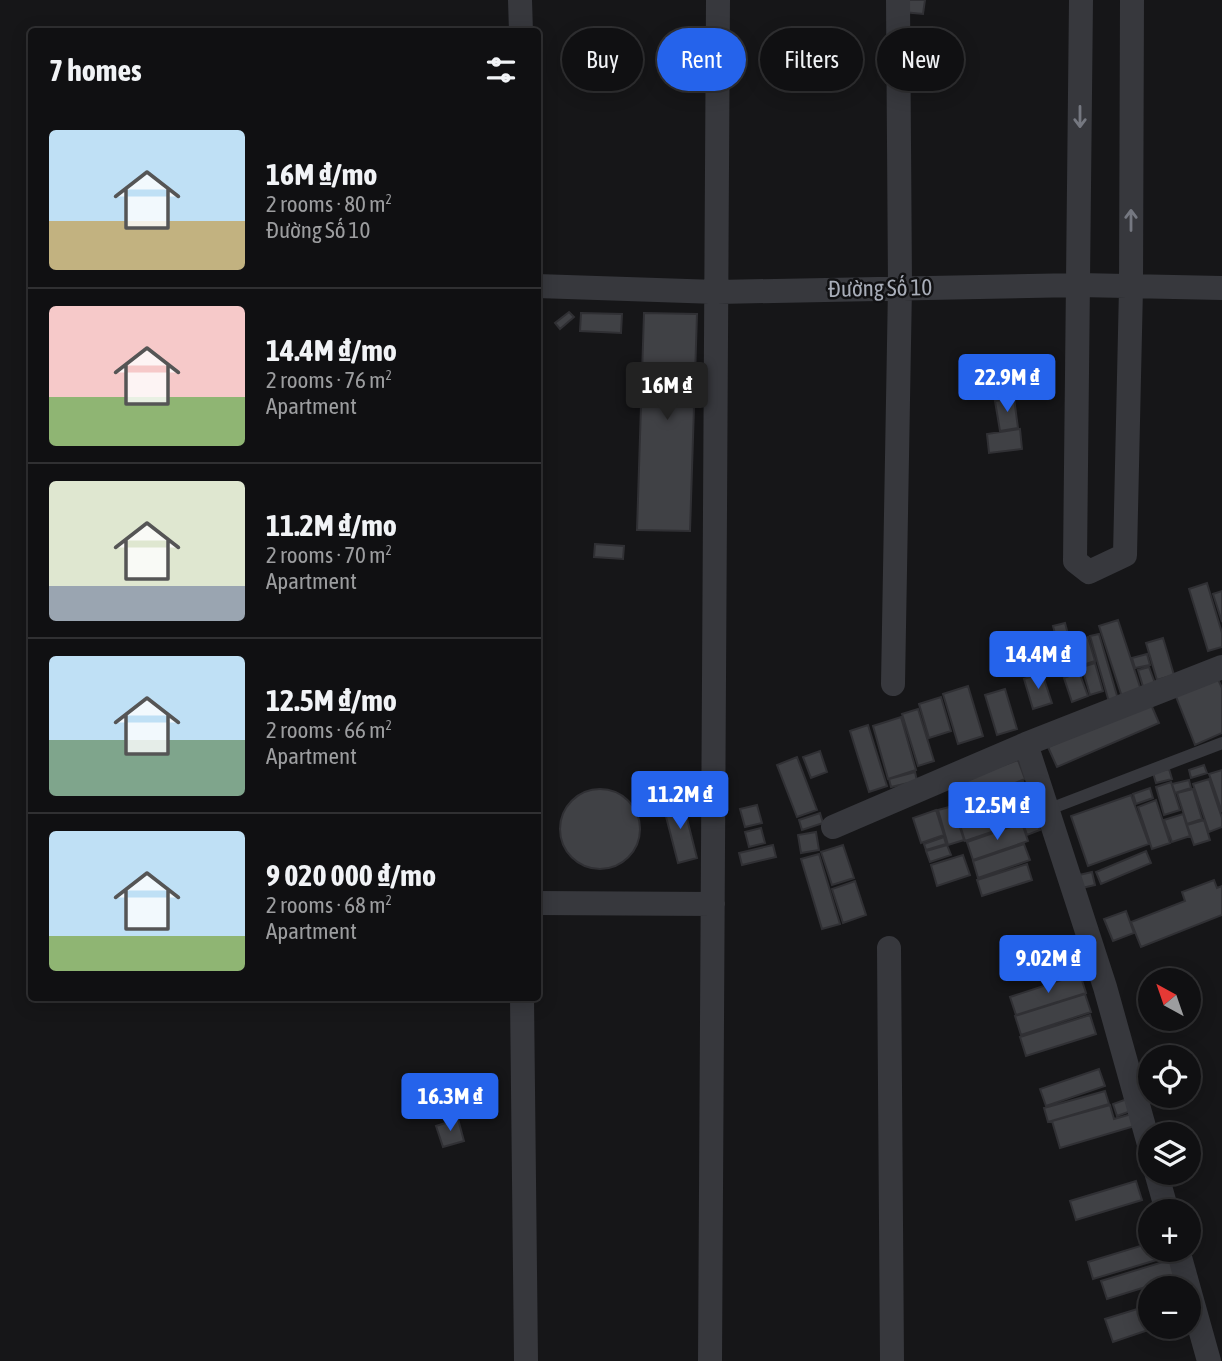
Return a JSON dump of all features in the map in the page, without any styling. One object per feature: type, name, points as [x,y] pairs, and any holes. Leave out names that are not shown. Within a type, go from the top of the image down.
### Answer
[{"type":"street","points":[[520,0],[521,28]]},
{"type":"street","points":[[710,1361],[718,0]]},
{"type":"street","points":[[893,684],[900,287],[898,0]]},
{"type":"street","points":[[1081,0],[1075,561],[1089,572],[1125,555],[1131,288],[1132,0]]},
{"type":"street","name":"Đường Số 10","points":[[541,285],[717,292],[1079,285],[1222,288]]},
{"type":"street","points":[[833,827],[1026,744],[1222,667]]},
{"type":"street","points":[[1026,744],[1105,987],[1143,1122]]},
{"type":"street","points":[[541,903],[713,904]]},
{"type":"street","points":[[889,948],[892,1361]]},
{"type":"street","points":[[522,1001],[526,1361]]},
{"type":"street","points":[[1181,1262],[1209,1361]]},
{"type":"lane","points":[[1047,810],[1222,743]]},
{"type":"building","points":[[905,0],[925,0],[923,14],[903,12]]},
{"type":"building","points":[[569,312],[574,317],[560,329],[555,323]]},
{"type":"building","points":[[581,313],[622,314],[621,333],[580,331]]},
{"type":"building","points":[[644,313],[697,314],[690,531],[637,530]]},
{"type":"building","points":[[1014,398],[1018,428],[1000,431],[995,401]]},
{"type":"building","points":[[1020,429],[1022,449],[989,453],[987,434]]},
{"type":"building","points":[[595,544],[624,546],[623,559],[594,557]]},
{"type":"building","points":[[1207,583],[1222,633],[1222,647],[1208,651],[1189,589]]},
{"type":"building","points":[[1222,591],[1222,622],[1213,594]]},
{"type":"building","points":[[1118,620],[1141,690],[1122,697],[1099,626]]},
{"type":"building","points":[[1065,623],[1069,638],[1057,641],[1053,626]]},
{"type":"building","points":[[1099,634],[1118,699],[1109,702],[1090,636]]},
{"type":"building","points":[[1088,637],[1095,661],[1077,667],[1070,643]]},
{"type":"building","points":[[1163,638],[1174,675],[1157,680],[1146,643]]},
{"type":"building","points":[[1067,645],[1074,670],[1058,675],[1051,650]]},
{"type":"building","points":[[1147,654],[1150,665],[1135,668],[1132,658]]},
{"type":"building","points":[[1095,663],[1103,691],[1090,695],[1082,667]]},
{"type":"building","points":[[1149,667],[1156,686],[1144,690],[1138,670]]},
{"type":"building","points":[[1079,672],[1088,696],[1072,702],[1064,678]]},
{"type":"building","points":[[1042,673],[1052,703],[1033,709],[1024,679]]},
{"type":"building","points":[[1217,677],[1222,688],[1222,733],[1195,745],[1175,694]]},
{"type":"building","points":[[968,686],[983,736],[958,744],[943,694]]},
{"type":"building","points":[[1005,689],[1017,729],[997,735],[985,695]]},
{"type":"building","points":[[941,697],[951,731],[929,738],[919,704]]},
{"type":"building","points":[[1150,702],[1159,723],[1057,767],[1048,747]]},
{"type":"building","points":[[918,709],[934,761],[918,766],[902,714]]},
{"type":"building","points":[[901,717],[916,770],[888,779],[873,726]]},
{"type":"building","points":[[868,725],[887,786],[869,792],[850,731]]},
{"type":"building","points":[[820,751],[827,772],[811,778],[803,757]]},
{"type":"building","points":[[797,757],[817,810],[797,817],[777,765]]},
{"type":"building","points":[[1018,760],[1025,779],[1005,787],[1010,802],[960,819],[949,785]]},
{"type":"building","points":[[1204,765],[1207,773],[1191,778],[1189,770]]},
{"type":"building","points":[[1169,769],[1172,779],[1156,783],[1153,773]]},
{"type":"building","points":[[1222,770],[1222,812],[1209,774]]},
{"type":"building","points":[[915,772],[917,781],[891,787],[889,779]]},
{"type":"building","points":[[1209,779],[1222,818],[1222,827],[1209,832],[1193,784]]},
{"type":"building","points":[[1189,780],[1191,788],[1175,793],[1172,784]]},
{"type":"building","points":[[1023,781],[1028,795],[1013,800],[1007,786]]},
{"type":"building","points":[[1171,782],[1180,810],[1164,815],[1156,787]]},
{"type":"building","points":[[1150,788],[1153,798],[1136,804],[1133,794]]},
{"type":"building","points":[[592,789],[608,789],[629,800],[640,821],[640,837],[629,858],[608,869],[592,869],[578,863],[566,851],[560,837],[560,821],[566,807],[578,795]]},
{"type":"building","points":[[1193,789],[1202,819],[1187,824],[1177,793]]},
{"type":"building","points":[[1131,795],[1149,844],[1088,866],[1071,816]]},
{"type":"building","points":[[1030,796],[1037,812],[1023,818],[1016,801]]},
{"type":"building","points":[[682,799],[697,858],[678,863],[663,805]]},
{"type":"building","points":[[1156,800],[1170,843],[1152,849],[1138,807]]},
{"type":"building","points":[[1015,803],[1021,822],[965,841],[959,822]]},
{"type":"building","points":[[757,805],[762,823],[745,827],[740,809]]},
{"type":"building","points":[[953,806],[964,840],[948,845],[938,810]]},
{"type":"building","points":[[936,810],[944,835],[921,843],[913,818]]},
{"type":"building","points":[[820,813],[823,823],[802,830],[799,820]]},
{"type":"building","points":[[1183,814],[1190,836],[1172,842],[1164,820]]},
{"type":"building","points":[[1034,816],[1040,830],[1027,835],[1022,820]]},
{"type":"building","points":[[1204,820],[1210,840],[1194,845],[1187,825]]},
{"type":"building","points":[[1022,823],[1028,841],[973,860],[967,842]]},
{"type":"building","points":[[761,828],[765,843],[749,847],[745,832]]},
{"type":"building","points":[[816,832],[819,850],[801,853],[798,835]]},
{"type":"building","points":[[944,837],[946,844],[926,850],[924,844]]},
{"type":"building","points":[[1024,844],[1030,860],[978,878],[973,861]]},
{"type":"building","points":[[773,845],[776,857],[742,865],[739,853]]},
{"type":"building","points":[[843,845],[854,878],[832,885],[821,852]]},
{"type":"building","points":[[947,845],[951,855],[930,862],[926,851]]},
{"type":"building","points":[[1146,851],[1151,863],[1101,884],[1096,872]]},
{"type":"building","points":[[819,854],[840,924],[822,929],[801,859]]},
{"type":"building","points":[[963,855],[970,875],[937,886],[931,865]]},
{"type":"building","points":[[1027,864],[1032,880],[982,896],[977,880]]},
{"type":"building","points":[[1092,872],[1095,885],[1082,888],[1079,875]]},
{"type":"building","points":[[1214,880],[1217,888],[1222,886],[1222,915],[1141,947],[1131,922],[1185,901],[1182,892]]},
{"type":"building","points":[[855,881],[866,915],[843,923],[832,889]]},
{"type":"building","points":[[1126,911],[1134,933],[1113,941],[1104,919]]},
{"type":"building","points":[[1080,974],[1086,993],[1016,1015],[1010,997]]},
{"type":"building","points":[[1085,994],[1091,1012],[1021,1035],[1015,1016]]},
{"type":"building","points":[[1090,1015],[1096,1034],[1026,1056],[1020,1037]]},
{"type":"building","points":[[1099,1069],[1105,1086],[1046,1106],[1040,1089]]},
{"type":"building","points":[[1105,1091],[1109,1104],[1048,1122],[1044,1108]]},
{"type":"building","points":[[1127,1099],[1131,1111],[1117,1116],[1113,1104]]},
{"type":"building","points":[[1110,1105],[1114,1119],[1135,1113],[1138,1125],[1060,1148],[1052,1121]]},
{"type":"building","points":[[458,1119],[464,1141],[443,1147],[436,1126]]},
{"type":"building","points":[[1136,1181],[1142,1199],[1076,1220],[1070,1201]]},
{"type":"building","points":[[1138,1247],[1138,1262],[1150,1262],[1093,1279],[1088,1262]]},
{"type":"building","points":[[1163,1262],[1177,1262],[1181,1276],[1138,1276],[1138,1289],[1107,1299],[1101,1281]]},
{"type":"building","points":[[1138,1309],[1138,1333],[1113,1342],[1105,1319]]}]
